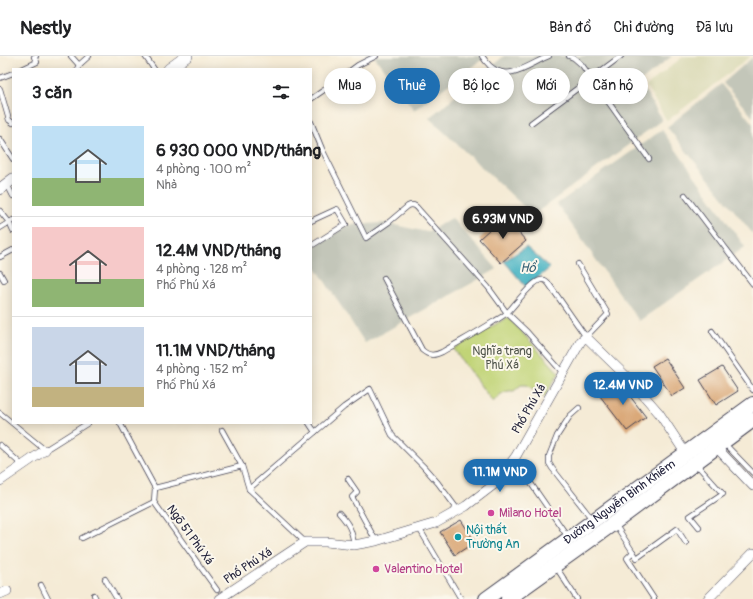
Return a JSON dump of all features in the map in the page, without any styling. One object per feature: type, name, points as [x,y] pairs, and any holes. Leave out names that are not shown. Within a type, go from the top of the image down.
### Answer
[{"type":"highway","name":"Đường Nguyễn Bỉnh Khiêm","points":[[486,599],[593,520],[690,459],[753,404]]},
{"type":"highway","points":[[508,599],[614,523],[690,459],[720,445],[753,420]]},
{"type":"street","points":[[170,68],[187,56]]},
{"type":"street","points":[[586,337],[631,382],[659,413],[690,459]]},
{"type":"street","name":"Phố Phú Xá","points":[[218,595],[304,542],[326,542],[354,545],[376,541],[436,523],[466,506],[496,483],[516,456],[581,341],[586,337]]},
{"type":"street","points":[[720,445],[753,486]]},
{"type":"street","points":[[0,481],[45,450]]},
{"type":"street","points":[[708,599],[753,553]]},
{"type":"street","points":[[746,561],[753,567]]},
{"type":"lane","points":[[24,68],[37,62],[34,57],[36,56]]},
{"type":"lane","points":[[71,56],[78,67],[89,56]]},
{"type":"lane","points":[[145,56],[153,68]]},
{"type":"lane","points":[[312,98],[358,65],[376,56]]},
{"type":"lane","points":[[482,56],[489,66],[497,71],[514,72],[549,56]]},
{"type":"lane","points":[[569,56],[582,64],[585,68]]},
{"type":"lane","points":[[606,68],[622,56]]},
{"type":"lane","points":[[0,78],[12,73]]},
{"type":"lane","points":[[531,123],[578,88]]},
{"type":"lane","points":[[0,89],[12,120]]},
{"type":"lane","points":[[610,104],[649,159]]},
{"type":"lane","points":[[312,124],[322,149],[366,238],[389,222],[408,206],[411,204],[414,205],[488,287],[508,313],[563,373]]},
{"type":"lane","points":[[0,139],[12,158]]},
{"type":"lane","points":[[7,184],[12,194]]},
{"type":"lane","points":[[685,195],[753,284]]},
{"type":"lane","points":[[312,221],[337,209],[346,224],[312,245]]},
{"type":"lane","points":[[0,211],[11,221],[0,228]]},
{"type":"lane","points":[[0,257],[12,251]]},
{"type":"lane","points":[[384,278],[422,350],[426,354],[431,355],[442,352],[508,313],[522,295],[537,282],[543,279],[549,284],[586,337],[608,314],[578,264]]},
{"type":"lane","points":[[0,273],[4,280]]},
{"type":"lane","points":[[712,331],[753,390]]},
{"type":"lane","points":[[249,489],[344,407],[370,389],[392,435],[438,483],[458,510]]},
{"type":"lane","points":[[579,408],[570,416],[557,436],[549,463],[593,520]]},
{"type":"lane","points":[[0,413],[12,423]]},
{"type":"lane","points":[[13,424],[45,450],[86,424]]},
{"type":"lane","points":[[121,424],[155,488],[242,466]]},
{"type":"lane","points":[[310,424],[315,432]]},
{"type":"lane","points":[[222,430],[242,466],[249,489],[304,542]]},
{"type":"lane","points":[[0,445],[23,466]]},
{"type":"lane","points":[[720,445],[753,473]]},
{"type":"lane","points":[[690,459],[723,494],[690,516],[699,527]]},
{"type":"lane","points":[[523,472],[569,538]]},
{"type":"lane","points":[[348,479],[357,492],[352,497],[376,541]]},
{"type":"lane","name":"Ngõ 51 Phú Xá","points":[[155,488],[154,502],[218,595]]},
{"type":"lane","points":[[82,538],[154,502]]},
{"type":"lane","points":[[339,513],[352,532],[354,545]]},
{"type":"lane","points":[[614,523],[637,558],[677,529],[686,543]]},
{"type":"lane","points":[[419,528],[461,599]]},
{"type":"lane","points":[[633,552],[627,558],[654,599]]},
{"type":"lane","points":[[555,565],[577,599]]},
{"type":"lane","points":[[105,579],[117,599]]},
{"type":"lane","points":[[41,585],[48,599]]},
{"type":"shaded area","points":[[374,56],[487,56],[471,68],[448,68],[448,85],[440,91],[440,68],[384,68],[384,70]]},
{"type":"shaded area","points":[[504,56],[672,56],[648,76],[648,68],[578,68],[578,104],[648,104],[648,96],[662,120],[533,215],[429,118],[448,102],[448,104],[514,104],[514,68],[489,68]]},
{"type":"shaded area","points":[[684,56],[751,56],[667,121],[648,89],[648,84]]},
{"type":"shaded area","points":[[753,57],[753,117],[723,83]]},
{"type":"shaded area","points":[[721,84],[753,124],[753,234],[667,127]]},
{"type":"shaded area","points":[[410,104],[422,104],[414,110]]},
{"type":"shaded area","points":[[662,130],[745,247],[639,321],[557,204]]},
{"type":"shaded area","points":[[452,218],[497,269],[365,343],[312,262],[312,247],[347,225],[385,223],[427,232]]},
{"type":"green space","name":"Nghĩa trang Phú Xá","points":[[508,317],[559,373],[544,397],[527,385],[521,385],[514,391],[507,391],[502,394],[493,402],[453,349]]},
{"type":"water","name":"Hồ","points":[[526,247],[550,268],[526,287],[504,261]]},
{"type":"building","points":[[504,216],[526,241],[501,263],[479,239]]},
{"type":"building","points":[[665,358],[685,388],[672,396],[652,366]]},
{"type":"building","points":[[722,367],[738,391],[716,405],[700,380]]},
{"type":"building","points":[[619,382],[646,417],[627,431],[600,396]]},
{"type":"building","name":"Nội thất Trường An","points":[[461,520],[475,542],[455,555],[440,532]]},
{"type":"place","name":"Milano Hotel","points":[[491,513]]},
{"type":"place","name":"Nội thất Trường An","points":[[458,537]]},
{"type":"place","name":"Valentino Hotel","points":[[376,569]]}]
